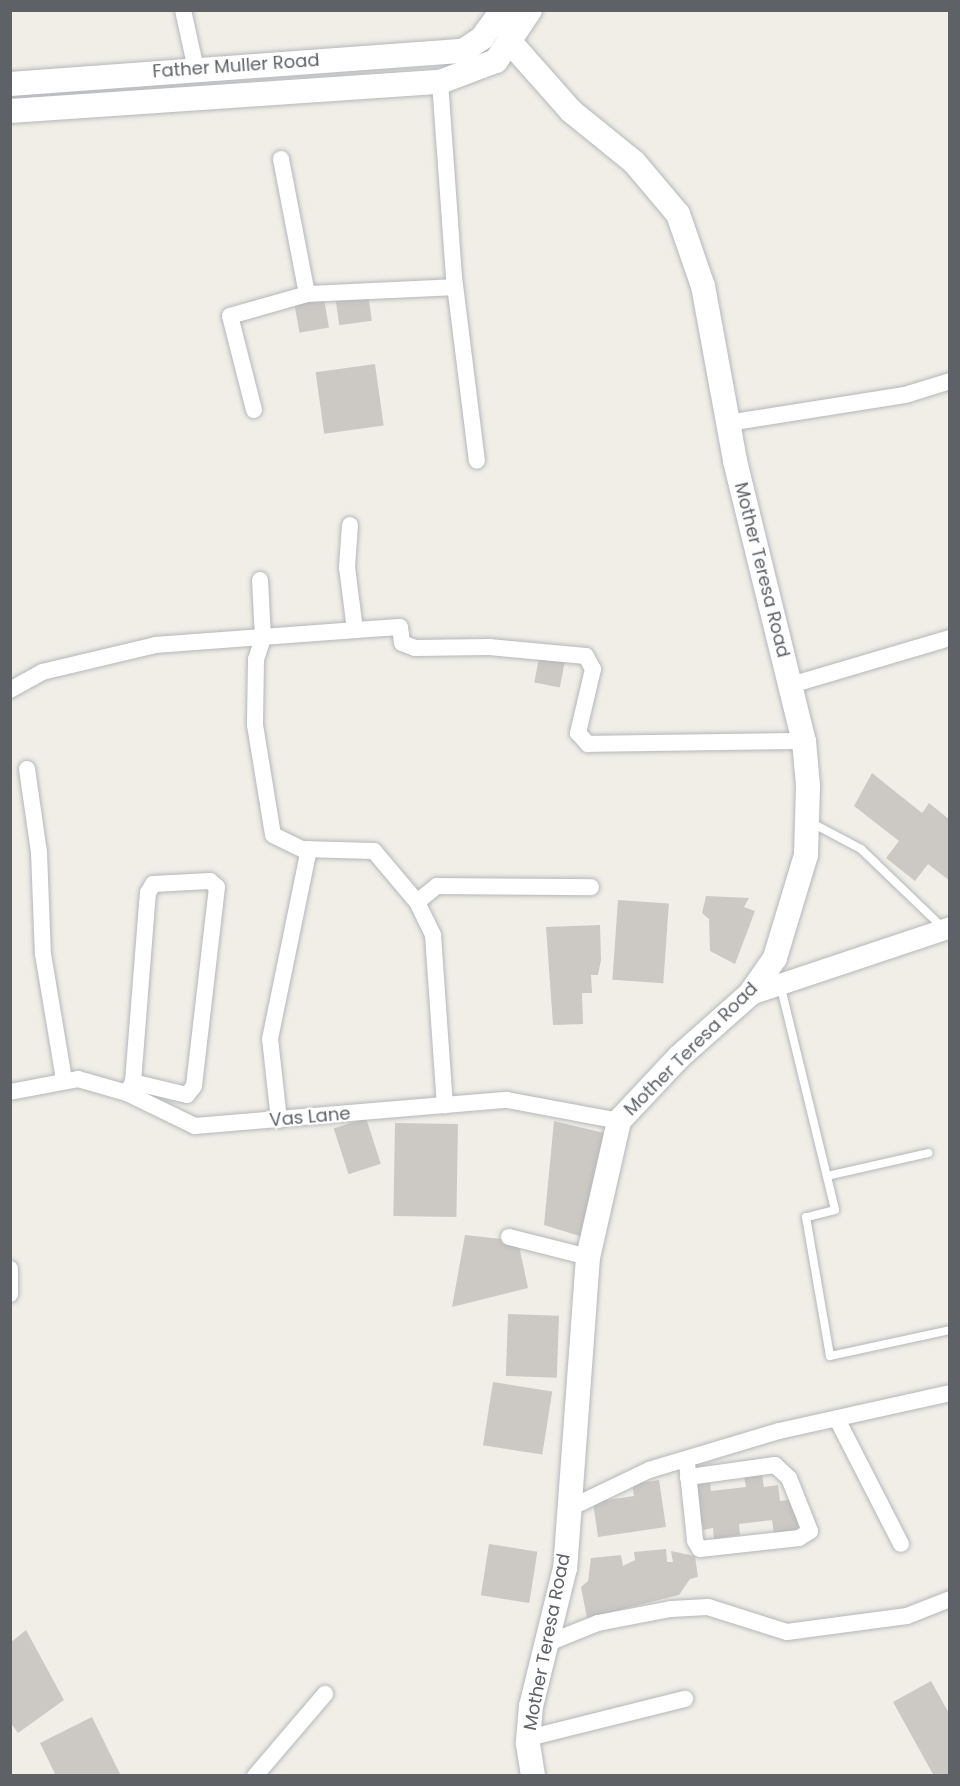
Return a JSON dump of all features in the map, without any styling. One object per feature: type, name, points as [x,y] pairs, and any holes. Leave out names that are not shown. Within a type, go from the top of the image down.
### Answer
[{"type":"main road","name":"Father Muller Road","points":[[10,84],[463,51],[482,38],[502,10]]},
{"type":"main road","points":[[507,10],[510,42]]},
{"type":"main road","points":[[10,111],[441,82],[496,61],[530,10]]},
{"type":"main road","name":"Mother Teresa Road","points":[[510,42],[571,111],[634,162],[678,214],[703,286],[728,423],[804,741],[807,820],[806,855],[775,958],[750,994],[679,1057],[619,1121],[588,1257],[565,1568],[528,1738],[533,1776]]},
{"type":"street","points":[[183,10],[196,69]]},
{"type":"street","points":[[441,82],[455,287],[477,461]]},
{"type":"street","points":[[281,159],[308,294]]},
{"type":"street","points":[[254,410],[230,316],[308,294],[455,287]]},
{"type":"street","points":[[728,423],[905,395],[950,381]]},
{"type":"street","points":[[350,525],[347,567],[355,630]]},
{"type":"street","points":[[260,580],[263,638],[256,659],[255,725],[273,834],[287,846],[375,851],[417,902],[433,935],[445,1106]]},
{"type":"street","points":[[10,690],[42,672],[74,662],[156,645],[400,627],[402,643],[415,648],[489,647],[586,656],[593,669],[578,734],[588,744],[804,741]]},
{"type":"street","points":[[791,685],[950,638]]},
{"type":"street","points":[[27,769],[40,859],[43,954],[64,1080]]},
{"type":"street","points":[[279,1120],[270,1039],[309,849]]},
{"type":"street","points":[[210,880],[217,887],[194,1086],[187,1095],[130,1088],[148,893],[153,884],[210,880]]},
{"type":"street","points":[[417,902],[437,886],[591,887]]},
{"type":"street","points":[[750,994],[781,988],[947,928]]},
{"type":"street","name":"Vas Lane","points":[[10,1092],[78,1078],[130,1088],[195,1126],[507,1100],[619,1121]]},
{"type":"street","points":[[509,1237],[588,1257]]},
{"type":"street","points":[[10,1269],[10,1294]]},
{"type":"street","points":[[687,1470],[779,1431],[838,1421],[950,1393]]},
{"type":"street","points":[[838,1421],[901,1544]]},
{"type":"street","points":[[570,1508],[650,1470],[775,1466],[789,1478],[810,1531],[800,1538],[700,1548],[687,1470]]},
{"type":"street","points":[[548,1643],[598,1623],[671,1609],[708,1607],[787,1632],[906,1616],[950,1599]]},
{"type":"street","points":[[255,1776],[325,1694]]},
{"type":"street","points":[[528,1738],[685,1699]]},
{"type":"lane","points":[[807,820],[861,849],[947,928]]},
{"type":"lane","points":[[781,988],[835,1210],[806,1217],[830,1356],[950,1330]]},
{"type":"lane","points":[[827,1176],[928,1153]]},
{"type":"building","points":[[368,293],[372,321],[339,325],[335,298]]},
{"type":"building","points":[[324,299],[329,328],[299,333],[294,304]]},
{"type":"building","points":[[375,364],[384,425],[324,434],[316,372]]},
{"type":"building","points":[[540,653],[566,658],[560,687],[534,682]]},
{"type":"building","points":[[872,773],[922,813],[929,803],[950,820],[950,881],[928,864],[915,881],[886,858],[899,841],[854,806]]},
{"type":"building","points":[[706,896],[749,898],[744,907],[755,911],[735,964],[710,951],[709,919],[702,913]]},
{"type":"building","points":[[618,900],[669,904],[663,983],[612,980]]},
{"type":"building","points":[[600,925],[601,960],[598,975],[591,975],[592,993],[582,993],[583,1024],[553,1025],[546,927]]},
{"type":"building","points":[[366,1118],[381,1164],[348,1174],[334,1129]]},
{"type":"building","points":[[554,1121],[604,1133],[583,1237],[544,1225]]},
{"type":"building","points":[[395,1123],[458,1124],[456,1217],[393,1216]]},
{"type":"building","points":[[465,1235],[518,1241],[528,1288],[452,1307]]},
{"type":"building","points":[[508,1314],[559,1316],[557,1378],[506,1376]]},
{"type":"building","points":[[493,1382],[552,1391],[542,1455],[483,1445]]},
{"type":"building","points":[[762,1475],[764,1487],[778,1485],[780,1501],[796,1499],[799,1531],[774,1534],[772,1520],[739,1524],[740,1535],[714,1539],[713,1528],[703,1530],[702,1521],[695,1521],[691,1485],[710,1483],[711,1491],[746,1487],[744,1477]]},
{"type":"building","points":[[659,1480],[666,1527],[598,1537],[593,1502],[634,1496],[632,1484]]},
{"type":"building","points":[[489,1544],[537,1552],[529,1603],[481,1595]]},
{"type":"building","points":[[666,1549],[667,1562],[673,1562],[671,1551],[695,1556],[698,1577],[690,1579],[679,1595],[587,1618],[581,1587],[588,1581],[591,1558],[621,1555],[623,1566],[635,1560],[634,1552]]},
{"type":"building","points":[[26,1630],[64,1700],[18,1733],[10,1722],[10,1643]]},
{"type":"building","points":[[931,1681],[950,1715],[950,1776],[934,1776],[893,1702]]},
{"type":"building","points":[[92,1717],[121,1776],[56,1776],[40,1743]]}]
